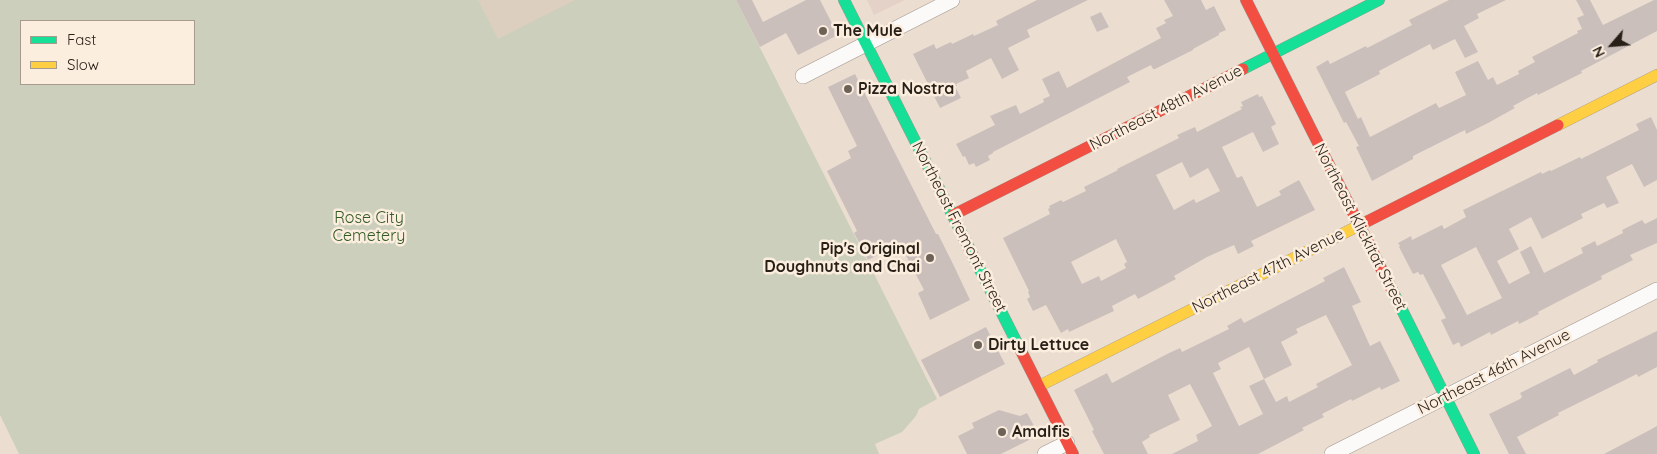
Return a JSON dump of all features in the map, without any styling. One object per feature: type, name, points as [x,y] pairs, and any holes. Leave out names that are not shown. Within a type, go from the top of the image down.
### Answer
[{"type":"street","name":"Northeast Fremont Street","points":[[844,0],[1070,448]]},
{"type":"street","points":[[803,76],[952,0]]},
{"type":"street","name":"Northeast Klickitat Street","points":[[1246,0],[1474,454]]},
{"type":"street","name":"Northeast 48th Avenue","points":[[953,215],[1379,0]]},
{"type":"street","name":"Northeast 47th Avenue","points":[[1039,386],[1657,75]]},
{"type":"street","name":"Northeast 46th Avenue","points":[[1332,454],[1657,290]]},
{"type":"street","points":[[1045,454],[1070,448]]},
{"type":"shaded area","points":[[476,0],[579,0],[497,41]]},
{"type":"shaded area","points":[[867,0],[905,0],[874,15]]},
{"type":"green space","name":"Rose City Cemetery","points":[[0,0],[478,0],[498,39],[575,0],[736,0],[937,399],[919,409],[916,416],[902,432],[875,444],[879,454],[19,454],[0,415]]},
{"type":"building","points":[[736,0],[752,0],[763,22],[806,0],[820,0],[838,35],[798,55],[786,33],[760,47]]},
{"type":"building","points":[[1037,0],[1088,0],[1027,30],[1030,37],[1008,48],[1019,70],[1002,79],[991,58],[966,71],[969,78],[955,86],[961,98],[940,108],[913,54],[934,44],[936,49],[973,34],[974,36],[998,25],[996,21]]},
{"type":"building","points":[[1164,0],[1201,0],[1206,10],[1214,6],[1226,30],[1193,50],[1155,69],[1151,65],[1127,77],[1130,82],[993,152],[988,156],[990,160],[976,167],[974,163],[969,165],[956,144],[995,125],[990,116],[1016,105],[1020,114],[1044,102],[1043,99],[1050,96],[1042,79],[1059,71],[1067,88],[1161,38],[1156,28],[1166,23],[1164,20],[1173,16]]},
{"type":"building","points":[[1449,0],[1506,0],[1477,14],[1479,18],[1464,26],[1478,52],[1465,58],[1455,39],[1433,50],[1430,44],[1379,71],[1380,74],[1345,92],[1358,119],[1361,117],[1370,137],[1436,103],[1439,108],[1466,95],[1455,72],[1478,61],[1488,80],[1493,77],[1497,85],[1519,74],[1518,71],[1535,62],[1532,57],[1578,33],[1577,31],[1582,29],[1577,18],[1584,15],[1576,0],[1590,0],[1603,25],[1657,0],[1657,31],[1581,71],[1582,73],[1513,106],[1515,108],[1488,123],[1466,134],[1465,130],[1413,156],[1413,159],[1372,181],[1356,147],[1359,146],[1346,122],[1344,123],[1316,67],[1328,60],[1330,64],[1366,46],[1367,48],[1412,25],[1409,20]]},
{"type":"building","points":[[1101,12],[1109,27],[1097,32],[1090,17]]},
{"type":"building","points":[[855,74],[970,300],[930,320],[918,293],[924,290],[900,244],[868,260],[854,233],[857,231],[827,171],[851,158],[848,151],[857,146],[828,87]]},
{"type":"building","points":[[1258,94],[1259,97],[1262,96],[1276,124],[1271,127],[1279,144],[1263,152],[1253,132],[1222,147],[1237,178],[1242,176],[1257,207],[1281,195],[1279,191],[1299,180],[1315,210],[1251,241],[1254,246],[1238,254],[1234,245],[1207,257],[1174,276],[1176,279],[1138,299],[1135,294],[1112,306],[1114,311],[1069,332],[1068,329],[1061,333],[1046,305],[1033,311],[1027,299],[1030,297],[1029,291],[1003,238],[1050,214],[1049,206],[1061,200],[1063,202],[1086,191],[1084,187],[1179,138],[1177,135],[1195,127],[1197,132],[1242,109],[1240,107],[1243,106],[1241,102]],"holes":[[[1182,162],[1190,178],[1208,168],[1220,191],[1196,203],[1194,199],[1174,210],[1156,175]],[[1116,239],[1127,262],[1124,264],[1126,268],[1101,281],[1099,276],[1082,284],[1071,262]]]},
{"type":"building","points":[[1651,117],[1657,130],[1657,180],[1644,187],[1632,164],[1606,177],[1619,203],[1607,208],[1604,203],[1581,214],[1583,218],[1542,239],[1531,217],[1509,229],[1519,249],[1497,261],[1509,284],[1530,273],[1520,252],[1531,246],[1544,273],[1583,253],[1581,248],[1595,241],[1597,246],[1623,233],[1622,230],[1642,220],[1645,224],[1657,218],[1657,243],[1630,255],[1633,260],[1601,276],[1602,279],[1519,324],[1518,321],[1491,335],[1490,332],[1461,347],[1459,342],[1453,345],[1441,320],[1446,318],[1423,274],[1420,275],[1418,272],[1413,274],[1398,243],[1411,236],[1412,240],[1442,225],[1444,229],[1466,217],[1463,210],[1541,172],[1542,174],[1551,171],[1580,157],[1581,159],[1639,130],[1636,124]],"holes":[[[1476,247],[1502,298],[1467,315],[1441,265]]]},
{"type":"building","points":[[1344,267],[1361,302],[1352,306],[1370,346],[1380,341],[1400,381],[1381,390],[1380,387],[1352,401],[1351,399],[1322,414],[1324,417],[1302,428],[1304,430],[1258,454],[1172,454],[1198,441],[1196,435],[1212,426],[1190,384],[1168,395],[1180,420],[1149,435],[1150,437],[1142,442],[1148,454],[1104,454],[1074,390],[1107,373],[1112,383],[1180,348],[1182,352],[1229,329],[1227,326],[1241,318],[1244,323],[1325,281],[1323,278]],"holes":[[[1326,315],[1352,365],[1316,384],[1318,387],[1289,402],[1287,396],[1276,402],[1264,379],[1292,365],[1281,342],[1298,333],[1296,329]],[[1249,347],[1264,379],[1249,386],[1263,414],[1239,426],[1213,373],[1221,369],[1218,363]]]},
{"type":"building","points":[[986,327],[1005,364],[940,397],[921,360]]},
{"type":"building","points":[[1657,331],[1657,367],[1638,377],[1637,374],[1558,413],[1559,415],[1517,437],[1526,454],[1509,454],[1489,414],[1520,399],[1522,397],[1520,393],[1570,368],[1574,375],[1598,362],[1597,360]]},
{"type":"building","name":"Amalfis","points":[[999,410],[1020,416],[1027,413],[1039,435],[1001,454],[967,454],[958,436],[974,428],[972,423]]},
{"type":"building","points":[[1657,426],[1657,454],[1604,454],[1646,432]]},
{"type":"traffic: fast","points":[[844,0],[1019,347]]},
{"type":"traffic: fast","points":[[1243,69],[1379,0]]},
{"type":"traffic: fast","points":[[1393,292],[1474,454]]},
{"type":"traffic: slow","points":[[1558,125],[1657,75]]},
{"type":"traffic: slow","points":[[1039,386],[1368,221]]},
{"type":"traffic: jam","points":[[1246,0],[1393,292]]},
{"type":"traffic: jam","points":[[953,215],[1243,69]]},
{"type":"traffic: jam","points":[[1368,221],[1558,125]]},
{"type":"traffic: jam","points":[[1019,347],[1073,454]]},
{"type":"place","name":"The Mule","points":[[823,31]]},
{"type":"place","name":"Pizza Nostra","points":[[848,89]]},
{"type":"place","name":"Pip's Original Doughnuts and Chai","points":[[930,258]]},
{"type":"place","name":"Dirty Lettuce","points":[[978,345]]},
{"type":"place","name":"Amalfis","points":[[1002,432]]}]
